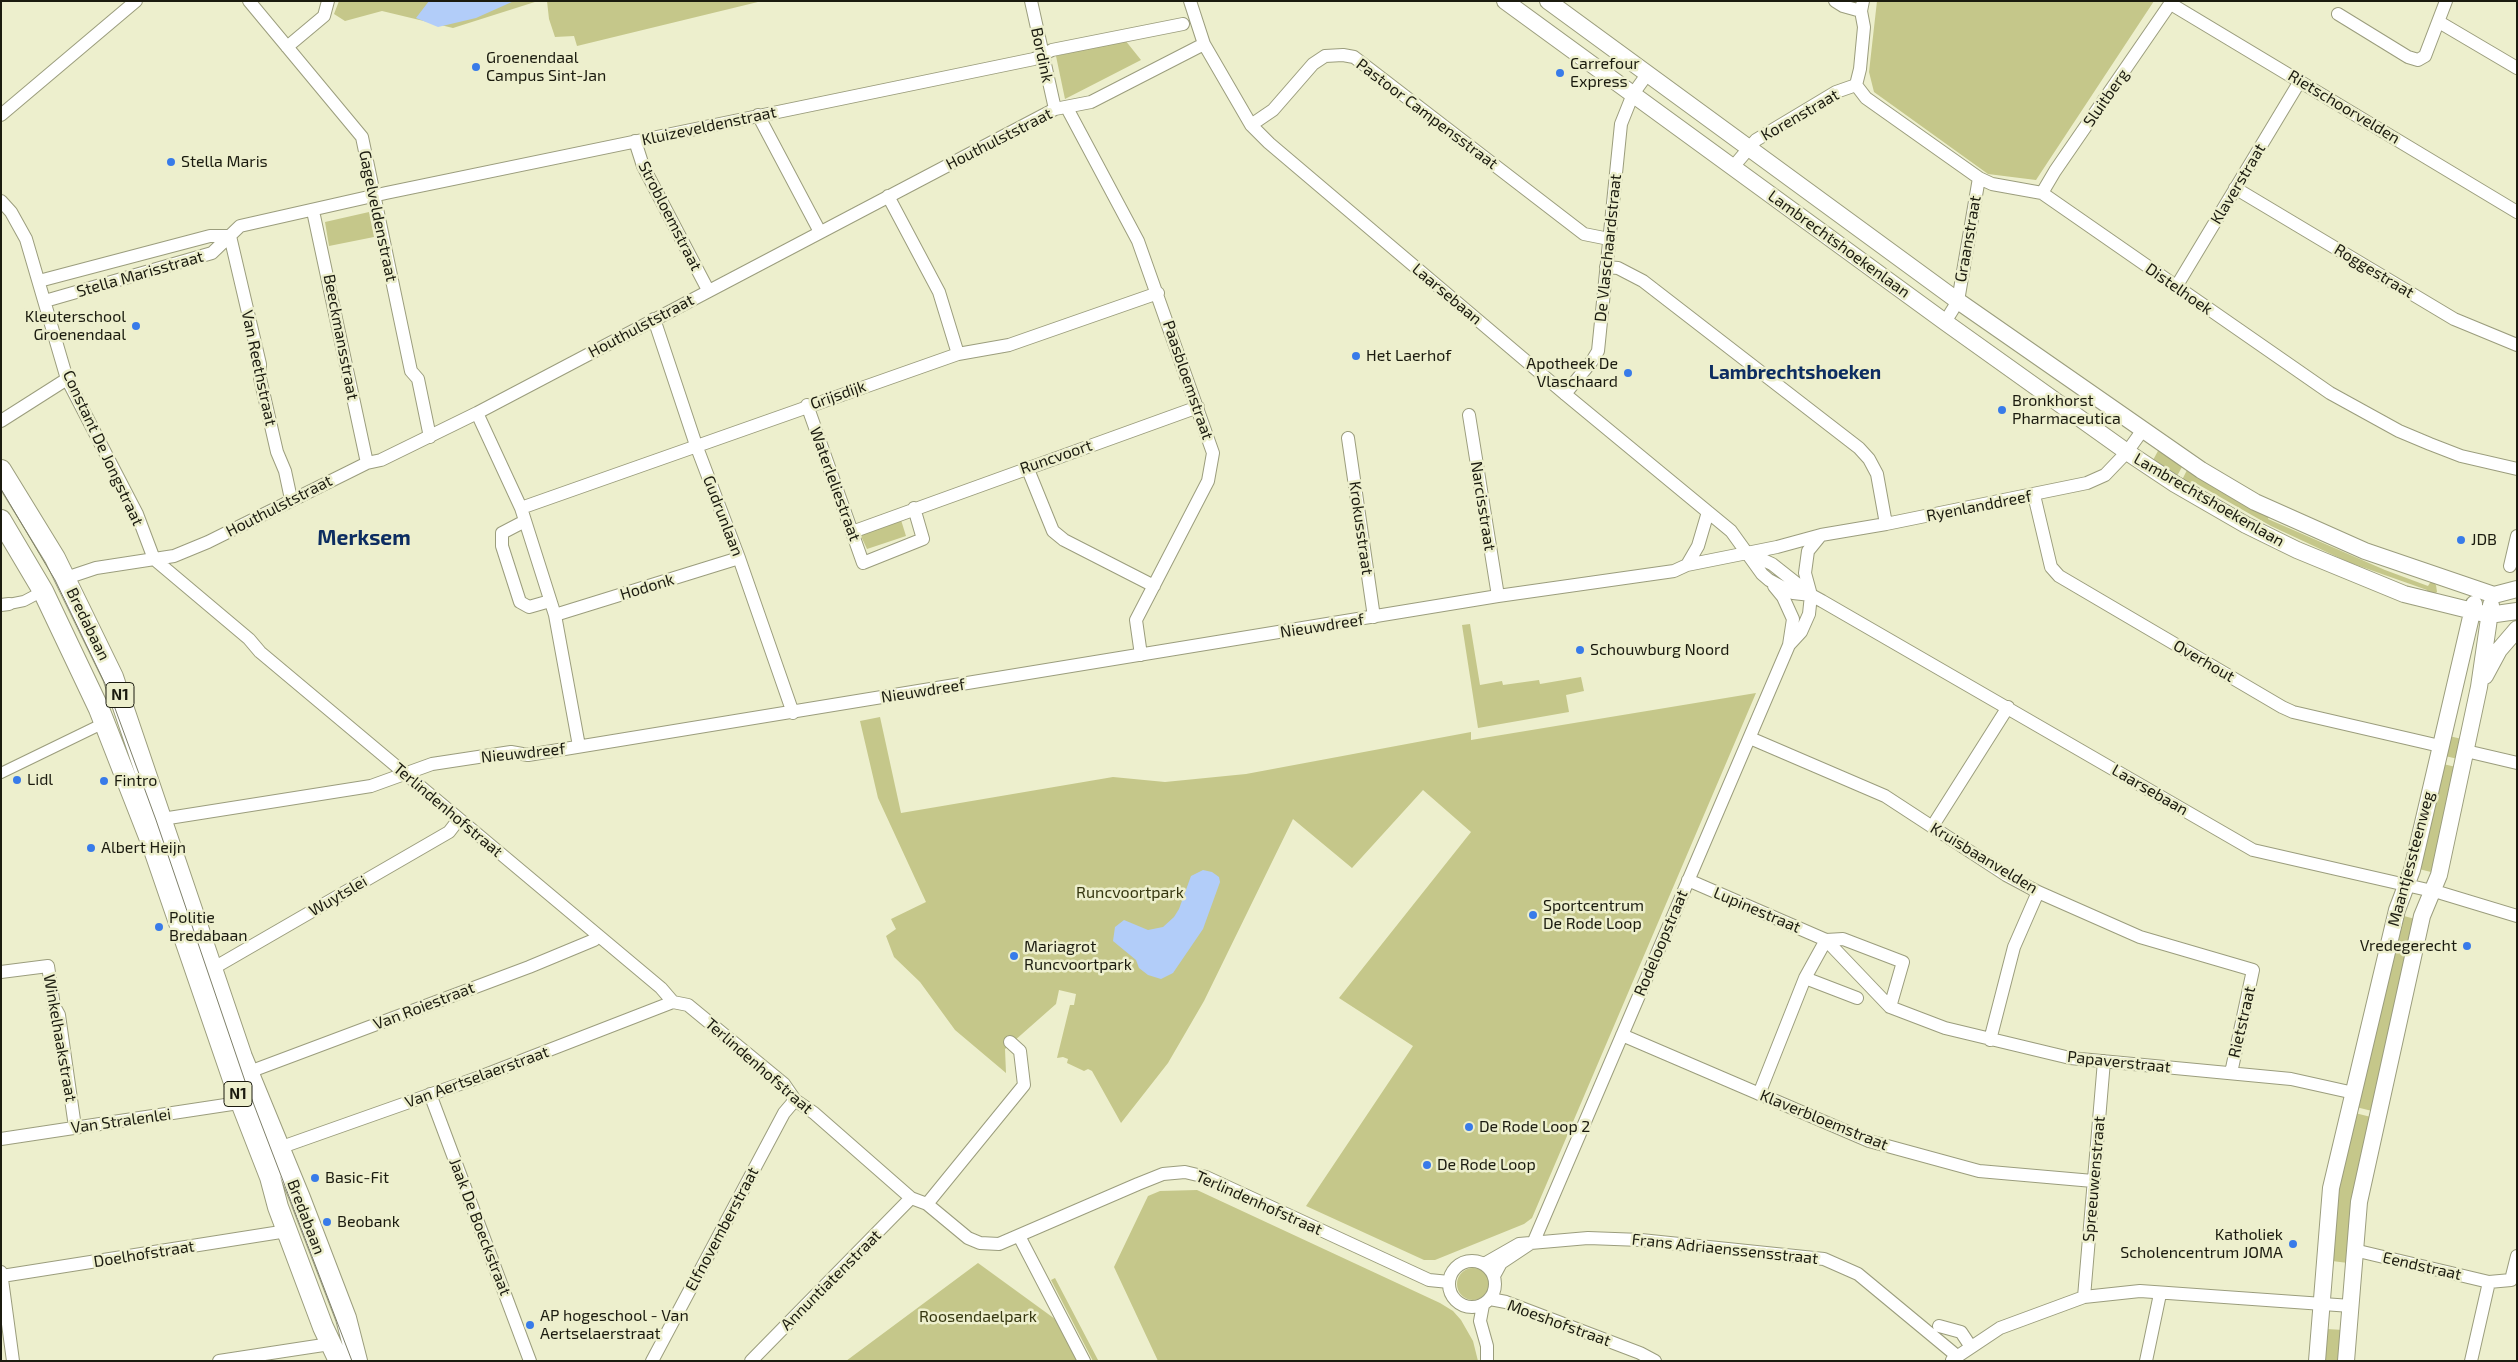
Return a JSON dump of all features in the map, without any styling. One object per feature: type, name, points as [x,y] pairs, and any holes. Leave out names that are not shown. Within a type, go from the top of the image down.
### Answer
[{"type":"main road","name":"Bredabaan","points":[[1,470],[66,578],[113,677],[152,821],[240,1100],[270,1177],[287,1232],[334,1352]]},
{"type":"main road","name":"Bredabaan","points":[[1,520],[43,591],[152,821],[212,969],[250,1074],[346,1318],[357,1361]]},
{"type":"street","points":[[1,115],[136,1]]},
{"type":"street","name":"Gagelveldenstraat","points":[[249,1],[362,137],[411,371],[418,379],[430,437]]},
{"type":"street","points":[[287,47],[324,16],[328,1]]},
{"type":"street","name":"Bordink","points":[[1031,1],[1042,55],[1061,108]]},
{"type":"street","name":"Laarsebaan","points":[[1190,1],[1204,44],[1251,126],[1291,164],[1731,531],[1769,580],[1793,593],[1811,595]]},
{"type":"street","name":"Lambrechtshoekenlaan","points":[[1505,1],[1945,322],[2175,484],[2238,521],[2297,550],[2404,594],[2488,615],[2517,611]]},
{"type":"street","name":"Lambrechtshoekenlaan","points":[[1548,1],[1958,301],[2142,431],[2201,470],[2264,506],[2364,551],[2477,591],[2494,595]]},
{"type":"street","points":[[1835,1],[1843,6],[1862,6],[1864,27],[1860,69],[1856,85]]},
{"type":"street","points":[[2338,14],[2408,57],[2418,60],[2424,56],[2440,22],[2446,1]]},
{"type":"street","name":"Rietschoorvelden","points":[[2172,2],[2517,212]]},
{"type":"street","name":"Sluitberg","points":[[2042,193],[2055,171],[2172,2]]},
{"type":"street","points":[[2440,22],[2517,68]]},
{"type":"street","points":[[1042,55],[1052,50],[1183,24]]},
{"type":"street","name":"Houthulststraat","points":[[66,578],[96,568],[174,556],[208,542],[367,463],[381,460],[477,414],[708,290],[1061,108],[1092,102],[1204,44]]},
{"type":"street","name":"Kluizeveldenstraat","points":[[374,196],[1034,59],[1042,55]]},
{"type":"street","name":"Pastoor Campensstraat","points":[[1251,126],[1273,110],[1313,64],[1325,56],[1343,55],[1354,57],[1584,234],[1609,239]]},
{"type":"street","points":[[1633,94],[1648,73]]},
{"type":"street","name":"Klaverstraat","points":[[2176,287],[2300,81]]},
{"type":"street","name":"Distelhoek","points":[[1856,85],[1866,98],[1979,178],[1992,184],[2042,193],[2293,369],[2364,412],[2400,431],[2461,456],[2517,470]]},
{"type":"street","name":"Korenstraat","points":[[1747,148],[1756,140],[1836,92],[1856,85]]},
{"type":"street","name":"De Vlaschaardstraat","points":[[1565,394],[1592,361],[1598,350],[1621,124],[1633,94]]},
{"type":"street","name":"Paasbloemstraat","points":[[1061,108],[1071,120],[1124,212],[1158,293],[1213,453],[1212,468],[1208,480],[1136,620],[1140,655]]},
{"type":"street","points":[[758,115],[820,232]]},
{"type":"street","name":"Strobloemstraat","points":[[635,141],[643,166],[708,290]]},
{"type":"street","points":[[1733,167],[1747,148]]},
{"type":"street","name":"Graanstraat","points":[[1958,301],[1979,178]]},
{"type":"street","name":"Roggestraat","points":[[2235,188],[2454,319],[2517,345]]},
{"type":"street","name":"Stella Marisstraat","points":[[45,301],[212,253],[240,226],[314,211],[374,196]]},
{"type":"street","points":[[888,196],[939,292],[958,354]]},
{"type":"street","name":"Constant De Jongstraat","points":[[1,201],[17,222],[26,239],[67,378],[136,514],[154,559]]},
{"type":"street","name":"Beeckmansstraat","points":[[314,211],[367,463]]},
{"type":"street","name":"Stella Marisstraat","points":[[39,281],[210,236],[230,236]]},
{"type":"street","name":"Van Reethstraat","points":[[230,236],[260,364],[260,378],[277,452],[286,471],[292,499]]},
{"type":"street","points":[[1606,267],[1618,268],[1643,281],[1859,448],[1869,459],[1877,474],[1886,524]]},
{"type":"street","name":"Grijsdijk","points":[[521,508],[807,405],[958,354],[1009,345],[1158,293]]},
{"type":"street","points":[[1945,322],[1958,301]]},
{"type":"street","name":"Gudrunlaan","points":[[654,319],[696,446],[739,558],[793,712]]},
{"type":"street","points":[[1,421],[67,378]]},
{"type":"street","name":"Waterleliestraat","points":[[807,405],[863,563],[923,539],[914,508]]},
{"type":"street","name":"Runcvoort","points":[[852,532],[1027,467],[1198,407]]},
{"type":"street","points":[[477,414],[521,508],[555,615],[579,746]]},
{"type":"street","name":"Narcisstraat","points":[[1469,415],[1498,596]]},
{"type":"street","name":"Lambrechtshoekenlaan","points":[[2127,452],[2142,431]]},
{"type":"street","name":"Krokusstraat","points":[[1348,438],[1374,617]]},
{"type":"street","name":"Ryenlanddreef","points":[[1748,553],[1821,535],[2034,495],[2096,479],[2105,475],[2127,452]]},
{"type":"street","points":[[1027,467],[1053,531],[1064,540],[1154,586]]},
{"type":"street","name":"Overhout","points":[[2034,495],[2051,567],[2059,576],[2293,712],[2440,746]]},
{"type":"street","points":[[1687,566],[1698,546],[1708,512]]},
{"type":"street","points":[[526,521],[502,533],[502,546],[520,602],[529,607],[550,600]]},
{"type":"street","points":[[1811,595],[1804,573],[1808,551],[1821,535]]},
{"type":"street","points":[[2510,566],[2517,536]]},
{"type":"street","name":"Laarsebaan","points":[[1748,553],[1772,564],[1811,595],[2253,850],[2432,891],[2517,916]]},
{"type":"street","name":"Nieuwdreef","points":[[152,821],[371,786],[432,764],[511,752],[528,755],[1498,596],[1674,571],[1687,566],[1748,553]]},
{"type":"street","name":"Hodonk","points":[[555,615],[739,558]]},
{"type":"street","name":"Terlindenhofstraat","points":[[154,559],[405,774],[661,988],[673,1002],[688,1005],[784,1084],[795,1100],[814,1113],[911,1198],[928,1204],[968,1238],[980,1243],[999,1244],[1163,1174],[1185,1172],[1206,1177],[1429,1280],[1449,1282]]},
{"type":"street","points":[[1769,580],[1783,597],[1793,619]]},
{"type":"street","points":[[2494,595],[2517,589]]},
{"type":"street","points":[[5,604],[24,600],[43,591]]},
{"type":"street","name":"Maantjessteenweg","points":[[2317,1361],[2331,1188],[2397,910],[2406,886],[2477,591]]},
{"type":"street","name":"Rodeloopstraat","points":[[1534,1241],[1789,645],[1793,619],[1800,605],[1811,595]]},
{"type":"street","name":"Rodeloopstraat","points":[[1789,645],[1801,632],[1806,620],[1811,595]]},
{"type":"street","name":"Maantjessteenweg","points":[[2346,1361],[2359,1202],[2422,916],[2439,875],[2479,687],[2488,615],[2494,595]]},
{"type":"street","points":[[2479,687],[2499,650],[2517,629]]},
{"type":"street","points":[[1932,827],[2008,707]]},
{"type":"street","points":[[1,773],[104,723]]},
{"type":"street","name":"Kruisbaanvelden","points":[[1750,738],[1885,796],[2006,875],[2038,892],[2140,937],[2253,970]]},
{"type":"street","points":[[2466,751],[2517,763]]},
{"type":"street","name":"Wuytslei","points":[[212,969],[449,832],[459,819]]},
{"type":"street","name":"Lupinestraat","points":[[1688,880],[1826,940]]},
{"type":"street","points":[[1990,1040],[2014,947],[2038,892]]},
{"type":"street","name":"Van Roiestraat","points":[[250,1074],[257,1069],[529,967],[594,940],[598,936]]},
{"type":"street","points":[[1826,940],[1843,939],[1903,962],[1890,1007]]},
{"type":"street","points":[[1759,1094],[1805,978],[1826,940]]},
{"type":"street","points":[[1826,940],[1890,1007]]},
{"type":"street","name":"Winkelhaakstraat","points":[[1,972],[48,966],[54,1006],[59,1015],[75,1127]]},
{"type":"street","name":"Rietstraat","points":[[2231,1073],[2253,970]]},
{"type":"street","points":[[1805,978],[1857,998]]},
{"type":"street","name":"Van Aertselaerstraat","points":[[279,1148],[544,1053],[673,1002]]},
{"type":"street","name":"Papaverstraat","points":[[1890,1007],[1944,1028],[2070,1058],[2292,1079],[2354,1093]]},
{"type":"street","name":"Klaverbloemstraat","points":[[1622,1035],[1869,1141],[1979,1171],[2093,1181]]},
{"type":"street","points":[[928,1204],[1024,1085],[1020,1051],[1010,1042]]},
{"type":"street","name":"Spreeuwenstraat","points":[[2084,1297],[2104,1061]]},
{"type":"street","points":[[240,1100],[250,1074]]},
{"type":"street","name":"Jaak De Boeckstraat","points":[[430,1094],[530,1361]]},
{"type":"street","name":"Van Stralenlei","points":[[1,1139],[224,1106],[240,1100]]},
{"type":"street","name":"Elfnovemberstraat","points":[[652,1361],[784,1113],[795,1100]]},
{"type":"street","name":"Annuntiatenstraat","points":[[751,1361],[911,1198]]},
{"type":"street","name":"Doelhofstraat","points":[[2,1276],[287,1232]]},
{"type":"street","points":[[1019,1236],[1084,1361]]},
{"type":"street","name":"Frans Adriaenssensstraat","points":[[1484,1264],[1519,1244],[1534,1241],[1619,1238],[1824,1259],[1858,1274],[1953,1358],[2000,1328],[2084,1297],[2140,1291],[2160,1294],[2322,1304]]},
{"type":"street","points":[[1494,1276],[1501,1264],[1534,1241]]},
{"type":"street","name":"Eendstraat","points":[[2354,1250],[2490,1282]]},
{"type":"street","points":[[2471,1361],[2490,1282],[2511,1280],[2517,1256]]},
{"type":"street","points":[[1486,1302],[1469,1307],[1462,1305],[1452,1296],[1449,1282],[1451,1274],[1465,1262],[1474,1261],[1484,1264],[1494,1276],[1495,1284],[1486,1302],[1480,1321],[1488,1346],[1488,1361]]},
{"type":"street","points":[[1,1272],[13,1361]]},
{"type":"street","points":[[2146,1361],[2160,1294]]},
{"type":"street","name":"Moeshofstraat","points":[[1486,1302],[1512,1305],[1640,1353],[1655,1361]]},
{"type":"street","points":[[2322,1304],[2351,1306]]},
{"type":"street","points":[[1939,1326],[1962,1332],[1971,1347]]},
{"type":"street","points":[[218,1361],[334,1352]]},
{"type":"green space","points":[[339,1],[538,1],[453,28],[382,11],[345,21],[334,14]]},
{"type":"green space","points":[[547,1],[762,1],[577,46],[574,36],[555,37],[549,19]]},
{"type":"green space","points":[[1877,1],[2154,1],[2036,180],[1988,174],[1874,92],[1869,72]]},
{"type":"green space","points":[[1125,40],[1141,60],[1065,99],[1056,56]]},
{"type":"green space","points":[[369,212],[374,237],[329,246],[325,222]]},
{"type":"green space","points":[[2159,449],[2183,465],[2176,478],[2152,462]]},
{"type":"green space","points":[[2188,468],[2270,514],[2268,519],[2385,570],[2428,586],[2431,581],[2436,585],[2437,592],[2431,596],[2426,595],[2427,590],[2348,562],[2271,526],[2192,481],[2186,485],[2181,482]]},
{"type":"green space","points":[[901,520],[906,536],[867,549],[860,534]]},
{"type":"green space","points":[[1470,624],[1480,685],[1502,681],[1503,685],[1539,680],[1540,684],[1581,677],[1584,691],[1566,695],[1569,712],[1478,728],[1462,625]]},
{"type":"green space","name":"Runcvoortpark","points":[[1756,693],[1532,1218],[1524,1224],[1435,1260],[1424,1260],[1306,1206],[1413,1046],[1339,998],[1471,832],[1423,790],[1352,868],[1293,819],[1204,1001],[1168,1063],[1121,1123],[1092,1071],[1088,1069],[1084,1071],[1067,1063],[1068,1059],[1063,1057],[1057,1058],[1070,1005],[1074,1005],[1076,994],[1059,990],[1056,1004],[1005,1049],[1006,1073],[955,1030],[920,982],[894,957],[886,936],[896,929],[891,919],[926,902],[878,798],[860,721],[880,717],[901,813],[1113,777],[1165,782],[1246,774],[1471,732],[1471,740]]},
{"type":"green space","points":[[2449,736],[2462,739],[2458,759],[2445,756]]},
{"type":"green space","points":[[2443,764],[2456,767],[2431,872],[2419,869]]},
{"type":"green space","points":[[2404,916],[2415,919],[2372,1111],[2356,1107],[2397,931]]},
{"type":"green space","points":[[2355,1113],[2371,1117],[2348,1263],[2332,1261],[2336,1196]]},
{"type":"green space","points":[[1197,1190],[1440,1303],[1453,1311],[1461,1320],[1473,1341],[1478,1361],[1158,1361],[1114,1267],[1148,1196],[1160,1191]]},
{"type":"green space","name":"Roosendaelpark","points":[[978,1263],[1055,1319],[1078,1361],[846,1361]]},
{"type":"green space","points":[[1473,1268],[1485,1272],[1489,1284],[1485,1296],[1473,1300],[1461,1296],[1457,1284],[1461,1272]]},
{"type":"green space","points":[[1055,1278],[1098,1360],[1093,1361],[1051,1280]]},
{"type":"green space","points":[[2327,1329],[2343,1330],[2340,1361],[2324,1361]]},
{"type":"water","points":[[429,1],[514,1],[476,18],[438,27],[416,18]]},
{"type":"water","points":[[1203,870],[1212,872],[1219,877],[1220,882],[1203,929],[1173,973],[1161,979],[1148,975],[1139,968],[1136,960],[1113,941],[1115,927],[1124,920],[1148,930],[1163,927],[1174,917],[1179,909],[1191,876]]},
{"type":"tram line","points":[[1,489],[55,580],[109,692],[156,820],[246,1084],[352,1361]]},
{"type":"place","name":"Groenendaal Campus Sint-Jan","points":[[476,67]]},
{"type":"place","name":"Carrefour Express","points":[[1560,73]]},
{"type":"place","name":"Stella Maris","points":[[171,162]]},
{"type":"place","name":"Kleuterschool Groenendaal","points":[[136,326]]},
{"type":"place","name":"Het Laerhof","points":[[1356,356]]},
{"type":"place","name":"Apotheek De Vlaschaard","points":[[1628,373]]},
{"type":"place","name":"Bronkhorst Pharmaceutica","points":[[2002,410]]},
{"type":"place","name":"JDB","points":[[2461,540]]},
{"type":"place","name":"Schouwburg Noord","points":[[1580,650]]},
{"type":"place","name":"Lidl","points":[[17,780]]},
{"type":"place","name":"Fintro","points":[[104,781]]},
{"type":"place","name":"Albert Heijn","points":[[91,848]]},
{"type":"place","name":"Sportcentrum De Rode Loop","points":[[1533,915]]},
{"type":"place","name":"Politie Bredabaan","points":[[159,927]]},
{"type":"place","name":"Vredegerecht","points":[[2467,946]]},
{"type":"place","name":"Mariagrot Runcvoortpark","points":[[1014,956]]},
{"type":"place","name":"De Rode Loop 2","points":[[1469,1127]]},
{"type":"place","name":"De Rode Loop","points":[[1427,1165]]},
{"type":"place","name":"Basic-Fit","points":[[315,1178]]},
{"type":"place","name":"Beobank","points":[[327,1222]]},
{"type":"place","name":"Katholiek Scholencentrum JOMA","points":[[2293,1244]]},
{"type":"place","name":"AP hogeschool - Van Aertselaerstraat","points":[[530,1325]]},
{"type":"district","name":"Lambrechtshoeken","points":[[1795,373]]},
{"type":"district","name":"Merksem","points":[[364,538]]}]
